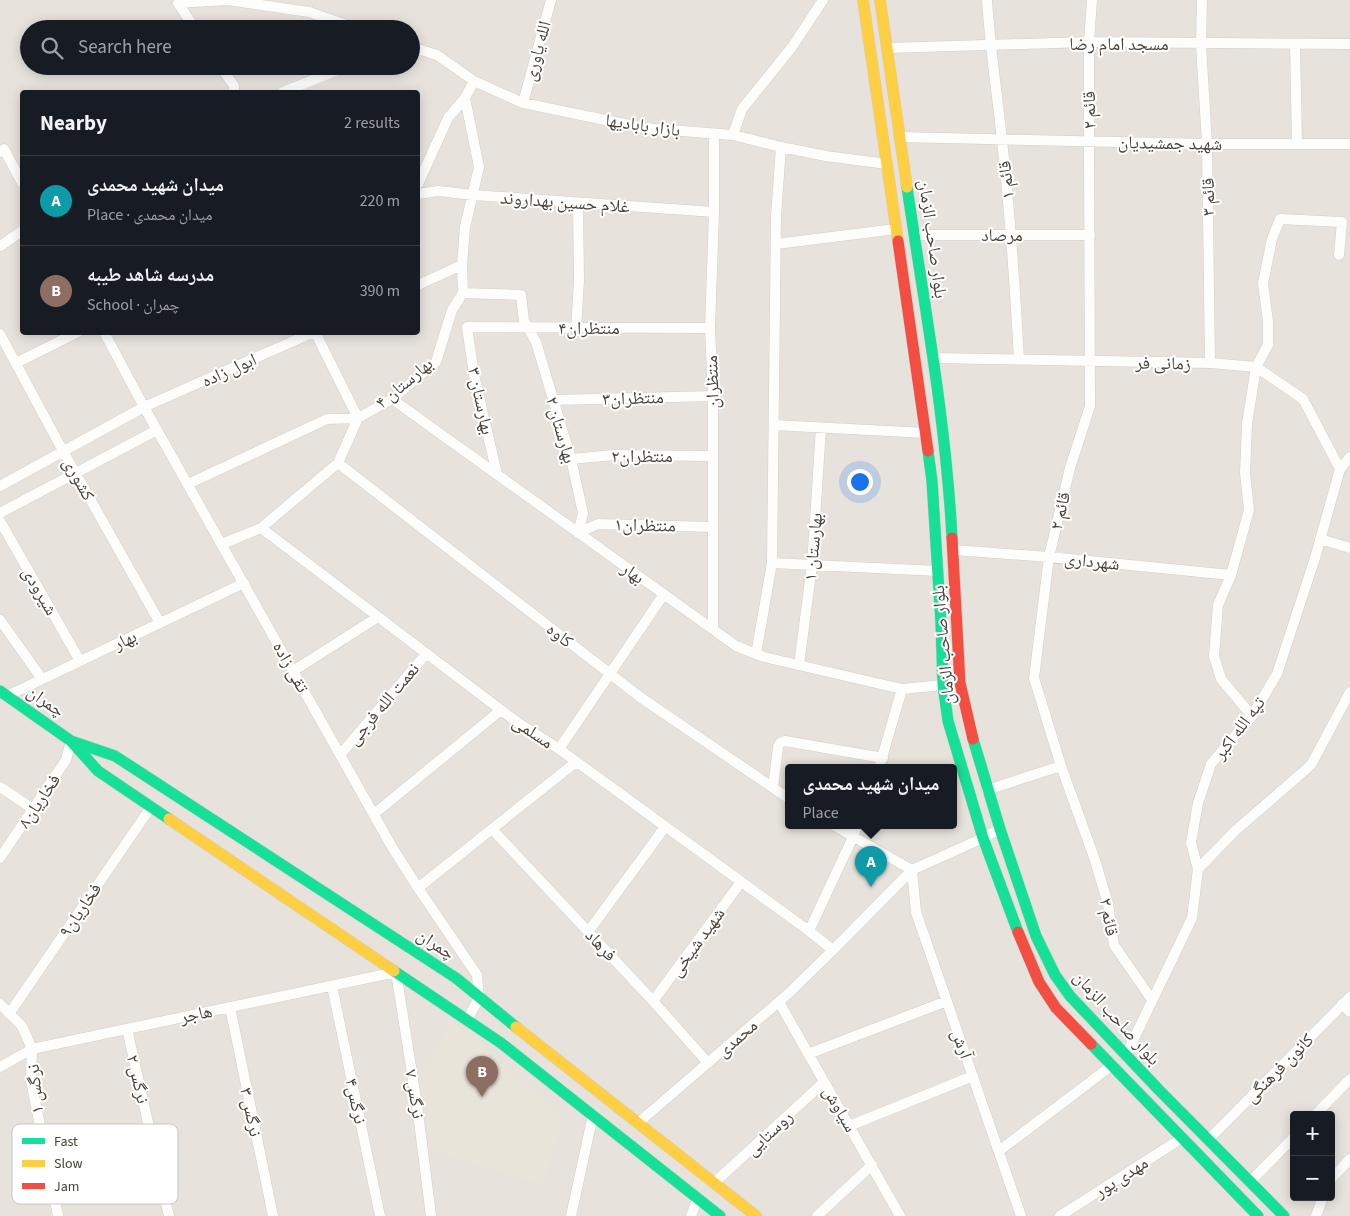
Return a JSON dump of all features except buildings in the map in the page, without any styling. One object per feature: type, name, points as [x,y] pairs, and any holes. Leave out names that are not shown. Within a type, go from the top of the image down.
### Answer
[{"type":"main road","name":"بلوار صاحب الزمان","points":[[863,0],[932,481],[943,685],[948,721],[983,838],[1039,982],[1056,1008],[1254,1215]]},
{"type":"main road","name":"بلوار صاحب الزمان","points":[[880,0],[933,358],[949,480],[960,683],[969,725],[987,790],[1036,936],[1055,975],[1070,996],[1126,1055],[1284,1216]]},
{"type":"main road","points":[[887,164],[904,162]]},
{"type":"main road","name":"چمران","points":[[3,693],[71,741],[98,771],[501,1043],[720,1216]]},
{"type":"main road","name":"چمران","points":[[71,741],[116,756],[456,978],[756,1216]]},
{"type":"street","points":[[189,20],[178,3],[227,0],[309,12],[332,20]]},
{"type":"street","name":"الله یاوری","points":[[524,103],[551,0]]},
{"type":"street","points":[[733,135],[742,109],[792,46],[824,0]]},
{"type":"street","name":"قائم ۱","points":[[987,0],[990,45],[1012,235],[1019,360]]},
{"type":"street","name":"قائم ۲","points":[[1092,0],[1089,42],[1090,406],[1070,468],[1049,557],[1034,678],[1061,766],[1098,869],[1108,904],[1114,945],[1152,1000]]},
{"type":"street","name":"قائم ۳","points":[[1202,0],[1201,44],[1207,144],[1210,363]]},
{"type":"street","name":"مسجد امام رضا","points":[[887,48],[1089,42],[1350,44]]},
{"type":"street","points":[[1295,44],[1297,144]]},
{"type":"street","name":"بازار بابادیها","points":[[420,50],[437,55],[474,81],[524,103],[644,128],[733,135],[781,148],[887,164]]},
{"type":"street","points":[[226,75],[234,86],[234,90]]},
{"type":"street","points":[[288,90],[326,75]]},
{"type":"street","points":[[420,180],[448,118],[465,98],[474,81]]},
{"type":"street","points":[[463,293],[462,265],[465,227],[479,167],[465,98]]},
{"type":"street","name":"منتظران","points":[[713,630],[713,396],[710,328],[714,212],[714,134]]},
{"type":"street","name":"شهید جمشیدیان","points":[[900,137],[1207,144],[1350,144]]},
{"type":"street","points":[[756,654],[772,563],[776,216],[781,148]]},
{"type":"street","points":[[2,150],[20,180]]},
{"type":"street","name":"غلام حسین بهداروند","points":[[420,194],[438,191],[714,212]]},
{"type":"street","points":[[576,329],[579,280],[578,203]]},
{"type":"street","points":[[1252,716],[1221,679],[1214,656],[1218,605],[1231,575],[1249,510],[1245,473],[1247,424],[1256,367],[1268,345],[1268,322],[1263,283],[1272,240],[1280,218],[1342,222],[1339,255]]},
{"type":"street","points":[[776,244],[896,229]]},
{"type":"street","points":[[0,246],[20,232]]},
{"type":"street","name":"مرصاد","points":[[914,235],[1090,236]]},
{"type":"street","points":[[420,284],[462,265]]},
{"type":"street","name":"بهارستان ۲","points":[[463,293],[521,295],[524,321],[536,342],[571,459],[583,513],[578,533]]},
{"type":"street","name":"بهارستان ۴","points":[[222,544],[261,528],[338,463],[358,418],[392,398],[436,362],[452,310],[463,293]]},
{"type":"street","name":"منتظران۴","points":[[467,327],[576,329],[710,328]]},
{"type":"street","name":"بهارستان ۳","points":[[467,327],[474,375],[497,474]]},
{"type":"street","name":"کشوری","points":[[0,334],[75,473],[160,623]]},
{"type":"street","points":[[16,363],[72,335]]},
{"type":"street","name":"تقی زاده","points":[[106,335],[144,407],[374,814],[418,888],[477,975],[479,998]]},
{"type":"street","name":"ابول زاده","points":[[0,486],[144,407],[307,335]]},
{"type":"street","points":[[188,484],[327,419],[358,418],[316,335]]},
{"type":"street","name":"زمانی فر","points":[[933,358],[1210,363],[1256,367],[1303,399],[1340,469]]},
{"type":"street","name":"منتظران۳","points":[[553,400],[713,396]]},
{"type":"street","name":"بهار","points":[[392,398],[736,646],[756,654],[902,689],[943,685]]},
{"type":"street","points":[[774,425],[926,433]]},
{"type":"street","name":"بهارستان ۱","points":[[799,665],[812,565],[821,428]]},
{"type":"street","points":[[0,513],[157,430]]},
{"type":"street","name":"منتظران۲","points":[[571,459],[614,455],[713,456]]},
{"type":"street","name":"تپه الله اکبر","points":[[1126,1055],[1192,918],[1198,869],[1191,843],[1198,803],[1211,764],[1252,716],[1277,674],[1340,469],[1350,457]]},
{"type":"street","name":"کاوه","points":[[338,463],[640,697],[785,796]]},
{"type":"street","name":"شیرودی","points":[[0,520],[80,661]]},
{"type":"street","name":"منتظران۱","points":[[578,533],[598,524],[713,526]]},
{"type":"street","name":"مسلمی","points":[[261,528],[501,710],[576,762],[833,950]]},
{"type":"street","points":[[1320,539],[1350,548]]},
{"type":"street","name":"شهرداری","points":[[954,550],[1049,557],[1231,575]]},
{"type":"street","points":[[772,563],[938,571]]},
{"type":"street","name":"بهار","points":[[3,693],[42,679],[244,583]]},
{"type":"street","points":[[558,750],[664,594]]},
{"type":"street","points":[[293,671],[378,617]]},
{"type":"street","points":[[0,620],[42,679]]},
{"type":"street","name":"نعمت الله فرجی","points":[[340,755],[426,654]]},
{"type":"street","points":[[881,764],[902,689]]},
{"type":"street","points":[[1198,869],[1236,830],[1311,765],[1350,692]]},
{"type":"street","points":[[374,814],[501,710]]},
{"type":"street","name":"فخاریان۸","points":[[0,858],[66,760],[71,741]]},
{"type":"street","points":[[773,788],[778,747],[780,743],[785,741],[883,758]]},
{"type":"street","points":[[418,888],[576,762]]},
{"type":"street","points":[[987,790],[1061,766]]},
{"type":"street","points":[[0,787],[33,809]]},
{"type":"street","name":"فخاریان۹","points":[[9,1014],[151,807]]},
{"type":"street","points":[[588,932],[665,827]]},
{"type":"street","name":"فرهاد","points":[[492,828],[708,1063]]},
{"type":"street","points":[[840,829],[912,870],[1000,829]]},
{"type":"street","points":[[809,931],[856,829]]},
{"type":"street","name":"محمدی","points":[[638,1123],[779,1002],[912,870]]},
{"type":"street","name":"آرش","points":[[912,870],[916,912],[1021,1216]]},
{"type":"street","name":"شهید شیخی","points":[[653,1001],[741,882]]},
{"type":"street","name":"هاجر","points":[[0,1067],[32,1049],[396,972]]},
{"type":"street","name":"نرگس ۷","points":[[396,972],[417,1105],[431,1216]]},
{"type":"street","name":"نرگس۴","points":[[332,986],[380,1216]]},
{"type":"street","points":[[467,1020],[479,998]]},
{"type":"street","points":[[1346,1000],[1350,1012]]},
{"type":"street","name":"کانون فرهنگی","points":[[1208,1140],[1346,1000]]},
{"type":"street","points":[[808,1054],[947,1001]]},
{"type":"street","name":"سیاوش","points":[[779,1002],[900,1216]]},
{"type":"street","points":[[0,1004],[22,1026],[32,1049]]},
{"type":"street","name":"نرگس ۳","points":[[230,1007],[273,1216]]},
{"type":"street","name":"نرگس ۲","points":[[127,1029],[148,1124]]},
{"type":"street","name":"نرگس ۱","points":[[32,1049],[31,1081],[40,1124]]},
{"type":"street","points":[[999,1151],[1112,1066]]},
{"type":"street","points":[[849,1126],[973,1076]]},
{"type":"street","points":[[1319,1111],[1350,1079]]},
{"type":"street","name":"روستایی","points":[[714,1183],[824,1082]]},
{"type":"street","points":[[571,1216],[593,1116]]},
{"type":"street","name":"مهدی پور","points":[[1060,1216],[1182,1138]]},
{"type":"street","points":[[1250,1182],[1290,1141]]},
{"type":"street","points":[[1335,1175],[1350,1159]]},
{"type":"street","points":[[817,1216],[872,1166]]},
{"type":"street","points":[[691,1216],[698,1198]]},
{"type":"street","points":[[1316,1216],[1322,1201]]},
{"type":"shaded area","points":[[0,0],[1350,0],[1350,1216],[0,1216]]},
{"type":"shaded area","points":[[451,1021],[563,1118],[543,1184],[430,1150],[422,1077]]},
{"type":"traffic: fast","points":[[907,187],[940,406],[952,538]]},
{"type":"traffic: fast","points":[[928,451],[932,481],[943,685],[948,721],[983,838],[1018,932]]},
{"type":"traffic: fast","points":[[0,691],[71,741]]},
{"type":"traffic: fast","points":[[973,739],[1000,829],[1036,936],[1055,975],[1070,996],[1159,1090],[1284,1216]]},
{"type":"traffic: fast","points":[[169,819],[98,771],[71,741],[115,756],[456,978],[516,1027]]},
{"type":"traffic: fast","points":[[394,971],[501,1043],[720,1216]]},
{"type":"traffic: fast","points":[[1091,1044],[1258,1216]]},
{"type":"traffic: slow","points":[[863,0],[898,241]]},
{"type":"traffic: slow","points":[[880,0],[907,187]]},
{"type":"traffic: slow","points":[[169,819],[394,971]]},
{"type":"traffic: slow","points":[[516,1027],[756,1216]]},
{"type":"traffic: jam","points":[[898,241],[928,451]]},
{"type":"traffic: jam","points":[[952,538],[960,683],[973,739]]},
{"type":"traffic: jam","points":[[1018,932],[1039,982],[1056,1008],[1091,1044]]},
{"type":"place","name":"میدان شهید محمدی","points":[[871,887]]},
{"type":"place","name":"مدرسه شاهد طیبه","points":[[482,1097]]}]
